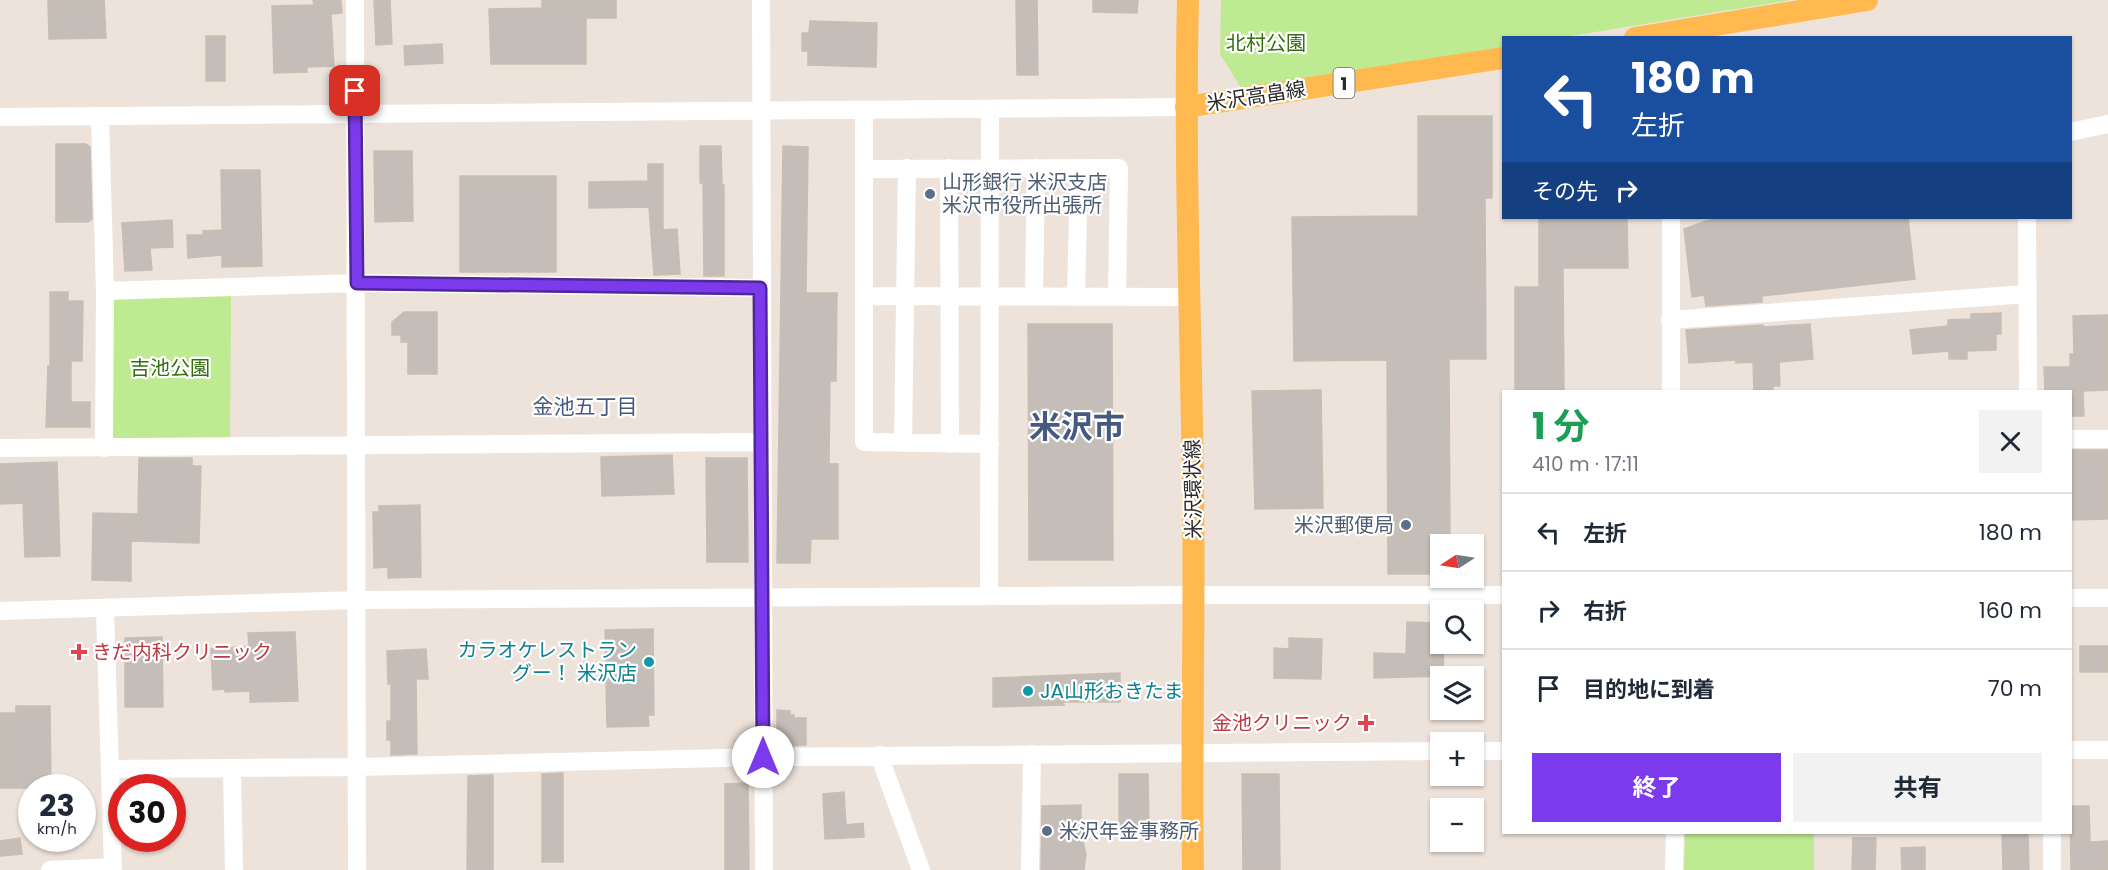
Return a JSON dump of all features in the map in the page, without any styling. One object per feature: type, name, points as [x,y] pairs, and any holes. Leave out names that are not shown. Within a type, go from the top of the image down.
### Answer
[{"type":"main road","name":"米沢高畠線","points":[[1188,0],[1186,107],[1502,58]]},
{"type":"main road","points":[[1666,35],[1867,0]]},
{"type":"main road","name":"米沢環状線","points":[[1186,107],[1194,595],[1193,870]]},
{"type":"street","points":[[355,0],[357,870]]},
{"type":"street","points":[[761,0],[760,288],[764,870]]},
{"type":"street","points":[[0,117],[1186,107]]},
{"type":"street","points":[[989,596],[990,109]]},
{"type":"street","points":[[864,110],[864,442],[990,444]]},
{"type":"street","points":[[100,116],[105,291],[104,448]]},
{"type":"street","points":[[2072,132],[2108,124]]},
{"type":"street","points":[[903,443],[907,168]]},
{"type":"street","points":[[949,168],[950,444]]},
{"type":"street","points":[[1034,297],[1036,168]]},
{"type":"street","points":[[1076,297],[1079,168]]},
{"type":"street","points":[[865,169],[1119,168],[1118,297]]},
{"type":"street","points":[[1671,219],[1671,390]]},
{"type":"street","points":[[2027,219],[2028,390]]},
{"type":"street","points":[[105,291],[357,283],[760,288]]},
{"type":"street","points":[[1670,320],[2027,294]]},
{"type":"street","points":[[864,296],[1189,297]]},
{"type":"street","points":[[2072,439],[2108,439]]},
{"type":"street","points":[[0,448],[762,442]]},
{"type":"street","points":[[0,611],[357,600],[1502,595]]},
{"type":"street","points":[[2072,598],[2108,598]]},
{"type":"street","points":[[50,870],[113,869],[105,609]]},
{"type":"street","points":[[2072,750],[2108,750]]},
{"type":"street","points":[[111,769],[358,767],[879,755],[1430,751]]},
{"type":"street","points":[[1484,751],[1502,751]]},
{"type":"street","points":[[1030,870],[1032,754]]},
{"type":"street","points":[[879,755],[921,870]]},
{"type":"street","points":[[232,768],[234,870]]},
{"type":"street","points":[[1674,870],[1675,834]]},
{"type":"street","points":[[2052,834],[2052,870]]},
{"type":"green space","name":"北村公園","points":[[1221,0],[1791,0],[1571,36],[1502,36],[1502,48],[1243,91],[1220,54]]},
{"type":"green space","name":"吉池公園","points":[[231,292],[230,441],[111,441],[110,294]]},
{"type":"green space","points":[[1685,834],[1814,834],[1814,870],[1684,870]]},
{"type":"building","points":[[48,0],[104,0],[106,38],[49,39]]},
{"type":"building","points":[[313,0],[341,0],[342,13],[331,14],[334,66],[307,67],[307,72],[274,73],[272,6],[314,5]]},
{"type":"building","points":[[374,0],[390,0],[392,44],[376,45]]},
{"type":"building","points":[[542,0],[616,0],[616,18],[586,18],[586,64],[491,64],[489,9],[542,8]]},
{"type":"building","points":[[1016,0],[1037,0],[1038,75],[1017,75]]},
{"type":"building","points":[[1093,0],[1138,0],[1137,13],[1093,12]]},
{"type":"building","points":[[810,21],[877,23],[876,67],[808,65],[808,51],[802,51],[802,33],[809,33]]},
{"type":"building","points":[[206,36],[225,36],[225,81],[206,81]]},
{"type":"building","points":[[442,44],[443,63],[405,65],[404,46]]},
{"type":"building","points":[[1418,116],[1492,116],[1492,198],[1485,198],[1486,359],[1449,359],[1450,534],[1430,534],[1430,574],[1388,574],[1387,360],[1294,361],[1292,217],[1418,216]]},
{"type":"building","points":[[56,144],[86,144],[90,147],[92,219],[88,222],[56,222]]},
{"type":"building","points":[[700,146],[721,146],[722,185],[724,185],[724,276],[704,276],[703,183],[700,183]]},
{"type":"building","points":[[783,146],[808,147],[806,293],[837,293],[836,381],[830,381],[829,464],[838,464],[838,539],[811,539],[810,563],[777,563]]},
{"type":"building","points":[[374,151],[412,151],[413,221],[375,222]]},
{"type":"building","points":[[648,164],[663,164],[663,230],[677,229],[680,274],[654,275],[649,207],[589,208],[589,182],[648,181]]},
{"type":"building","points":[[221,170],[260,170],[262,266],[222,267],[222,255],[188,258],[187,235],[203,235],[203,231],[222,230]]},
{"type":"building","points":[[460,176],[556,176],[556,272],[460,272]]},
{"type":"building","points":[[1539,219],[1627,219],[1628,268],[1563,268],[1564,390],[1515,390],[1515,287],[1539,287]]},
{"type":"building","points":[[1718,219],[1908,219],[1915,279],[1762,296],[1762,302],[1706,306],[1704,295],[1692,297],[1684,229]]},
{"type":"building","points":[[172,220],[173,247],[150,248],[152,270],[125,271],[122,223]]},
{"type":"building","points":[[50,292],[68,292],[68,301],[83,301],[82,361],[71,361],[71,402],[90,402],[90,427],[46,427],[48,366],[50,366]]},
{"type":"building","points":[[404,312],[437,312],[437,374],[408,374],[408,342],[401,342],[401,335],[392,335],[392,322]]},
{"type":"building","points":[[2001,313],[2001,334],[1996,334],[1996,350],[1967,351],[1967,359],[1949,359],[1949,351],[1913,354],[1910,330],[1948,326],[1948,320],[1971,319],[1971,314]]},
{"type":"building","points":[[2108,315],[2108,390],[2083,391],[2084,416],[2072,416],[2072,390],[2045,390],[2044,367],[2070,367],[2070,354],[2074,354],[2073,316]]},
{"type":"building","points":[[1028,324],[1112,324],[1113,560],[1029,560]]},
{"type":"building","points":[[1810,324],[1813,359],[1779,362],[1780,386],[1773,386],[1773,390],[1754,390],[1753,362],[1736,363],[1736,360],[1689,363],[1686,330],[1763,325],[1763,327]]},
{"type":"building","points":[[1321,390],[1323,508],[1255,509],[1252,391]]},
{"type":"building","points":[[2072,450],[2108,450],[2108,519],[2072,520]]},
{"type":"building","points":[[672,455],[674,494],[602,496],[601,457]]},
{"type":"building","points":[[139,458],[192,458],[192,466],[201,466],[199,543],[131,541],[131,581],[92,580],[93,513],[138,514]]},
{"type":"building","points":[[706,458],[747,458],[748,562],[707,562]]},
{"type":"building","points":[[57,462],[60,556],[25,557],[23,503],[0,504],[0,464]]},
{"type":"building","points":[[420,505],[421,577],[388,578],[388,567],[374,568],[373,512],[379,512],[379,506]]},
{"type":"building","points":[[1407,622],[1430,623],[1430,654],[1444,654],[1443,666],[1430,666],[1430,676],[1374,678],[1374,653],[1406,654]]},
{"type":"building","points":[[653,629],[654,715],[648,715],[649,726],[607,727],[605,630]]},
{"type":"building","points":[[295,632],[298,701],[250,702],[250,691],[213,690],[211,649],[249,646],[248,633]]},
{"type":"building","points":[[162,637],[163,707],[125,707],[125,638]]},
{"type":"building","points":[[1289,638],[1322,639],[1321,679],[1274,678],[1274,648],[1289,649]]},
{"type":"building","points":[[2080,646],[2108,646],[2108,672],[2080,672]]},
{"type":"building","points":[[426,649],[428,679],[416,679],[417,754],[391,755],[391,740],[387,740],[387,721],[391,721],[391,684],[388,684],[387,651]]},
{"type":"building","points":[[1120,673],[1120,702],[1063,702],[1064,705],[993,707],[993,678]]},
{"type":"building","points":[[16,706],[50,706],[51,774],[18,774],[18,788],[0,788],[0,713],[16,713]]},
{"type":"building","points":[[777,710],[790,711],[790,715],[794,715],[794,718],[806,718],[806,745],[777,746]]},
{"type":"building","points":[[563,773],[563,862],[542,862],[542,774]]},
{"type":"building","points":[[1119,774],[1148,774],[1149,833],[1119,833]]},
{"type":"building","points":[[1242,774],[1279,774],[1280,870],[1243,870]]},
{"type":"building","points":[[493,775],[493,870],[467,870],[468,776]]},
{"type":"building","points":[[748,783],[749,870],[725,870],[725,784]]},
{"type":"building","points":[[844,792],[846,825],[863,823],[864,837],[825,839],[823,794]]},
{"type":"building","points":[[1081,805],[1081,832],[1086,854],[1084,870],[1041,870],[1042,806]]},
{"type":"building","points":[[2072,806],[2089,806],[2090,842],[2108,841],[2108,870],[2071,870]]},
{"type":"building","points":[[2028,834],[2029,870],[2003,870],[2002,835]]},
{"type":"building","points":[[18,838],[18,852],[22,854],[0,856],[0,841]]},
{"type":"building","points":[[1853,838],[1876,838],[1875,870],[1852,870]]},
{"type":"building","points":[[1925,847],[1925,870],[1902,870],[1901,848]]},
{"type":"place","name":"山形銀行 米沢支店 米沢市役所出張所","points":[[930,194]]},
{"type":"place","name":"米沢郵便局","points":[[1406,525]]},
{"type":"place","name":"きだ内科クリニック","points":[[79,652]]},
{"type":"place","name":"カラオケレストラン グー！ 米沢店","points":[[649,662]]},
{"type":"place","name":"JA山形おきたま","points":[[1028,691]]},
{"type":"place","name":"金池クリニック","points":[[1366,723]]},
{"type":"place","name":"米沢年金事務所","points":[[1047,831]]},
{"type":"district","name":"金池五丁目","points":[[585,406]]},
{"type":"district","name":"米沢市","points":[[1077,426]]},
{"type":"route","points":[[355,91],[357,283],[760,288],[763,757]]}]
